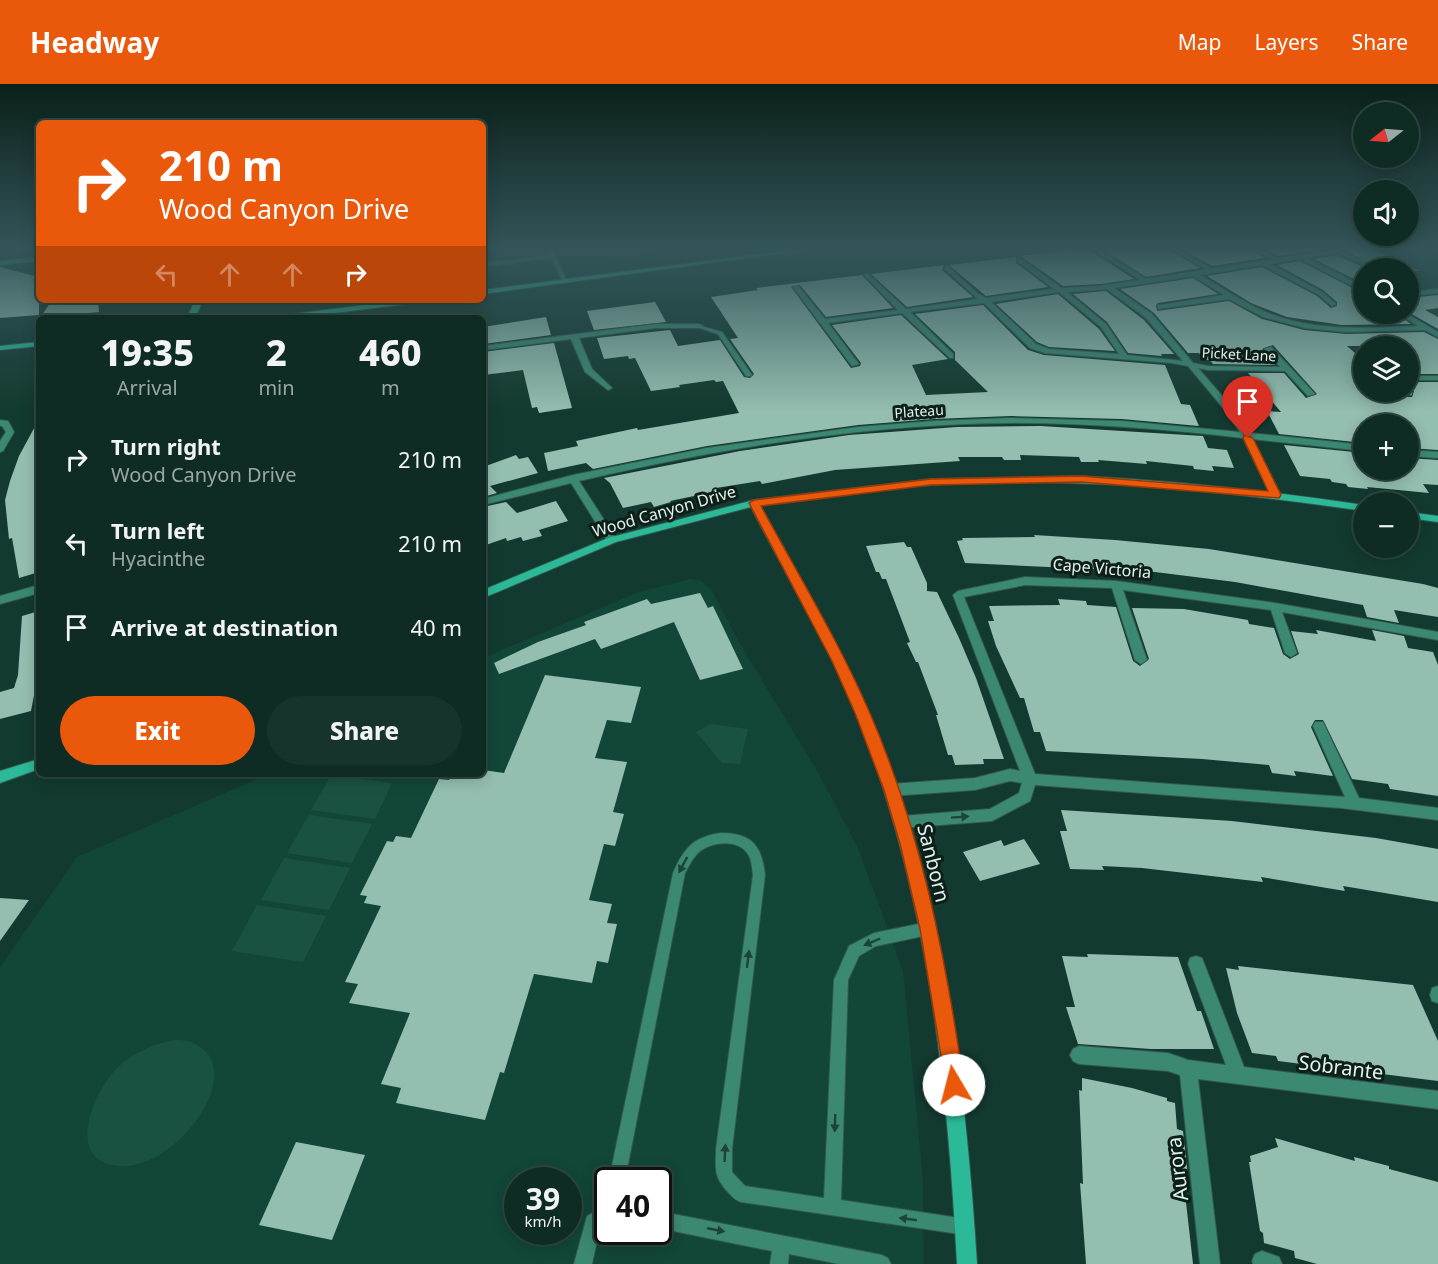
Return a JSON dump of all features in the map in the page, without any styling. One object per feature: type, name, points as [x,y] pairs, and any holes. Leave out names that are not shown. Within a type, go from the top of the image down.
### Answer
[{"type":"street","points":[[807,302],[855,364]]},
{"type":"street","points":[[895,302],[950,356]]},
{"type":"street","points":[[822,322],[972,302]]},
{"type":"street","name":"Picket Lane","points":[[988,302],[1033,346],[1048,351],[1124,357],[1208,368],[1287,369]]},
{"type":"street","points":[[1077,302],[1102,323],[1124,357]]},
{"type":"street","name":"Picket Lane","points":[[1130,302],[1149,316],[1227,407],[1248,438],[1276,495]]},
{"type":"street","points":[[1161,308],[1196,302]]},
{"type":"street","points":[[1243,302],[1266,315],[1325,329],[1427,328]]},
{"type":"street","points":[[300,315],[398,303]]},
{"type":"street","points":[[1419,323],[1437,334]]},
{"type":"street","points":[[486,348],[656,326],[699,326]]},
{"type":"street","points":[[574,336],[588,370],[608,387]]},
{"type":"street","points":[[0,348],[36,344]]},
{"type":"street","name":"Picket Lane","points":[[1268,349],[1311,394]]},
{"type":"street","points":[[1419,378],[1438,378]]},
{"type":"street","name":"Plateau","points":[[486,501],[573,478],[765,440],[862,428],[950,422],[1088,422],[1150,426],[1248,438],[1353,447]]},
{"type":"street","points":[[0,449],[10,432],[2,423]]},
{"type":"street","points":[[1419,454],[1438,455]]},
{"type":"street","points":[[573,478],[612,540]]},
{"type":"street","name":"Wood Canyon Drive","points":[[486,593],[612,540],[754,503],[931,482],[1081,479],[1154,483],[1276,495],[1353,506]]},
{"type":"street","name":"Sanborn","points":[[754,503],[839,661],[862,713],[902,822],[928,929],[944,1013],[954,1085],[967,1264]]},
{"type":"street","points":[[1419,516],[1438,519]]},
{"type":"street","name":"Cape Victoria","points":[[1030,779],[958,596],[1025,581],[1116,585],[1275,607],[1438,636]]},
{"type":"street","points":[[1116,585],[1142,660]]},
{"type":"street","points":[[0,600],[36,590]]},
{"type":"street","points":[[1275,607],[1291,654]]},
{"type":"street","points":[[1319,726],[1356,804]]},
{"type":"street","points":[[0,777],[36,765]]},
{"type":"street","points":[[891,790],[975,784],[1010,775],[1030,779],[1356,804],[1438,814]]},
{"type":"street","points":[[902,822],[992,815],[1025,797],[1030,779]]},
{"type":"street","points":[[1196,964],[1238,1075]]},
{"type":"street","name":"Sobrante","points":[[1079,1055],[1168,1062],[1188,1069],[1438,1101]]},
{"type":"street","name":"Aurora","points":[[1188,1069],[1210,1264]]},
{"type":"lane","points":[[699,326],[720,333],[748,375]]},
{"type":"lane","points":[[620,1167],[679,873],[687,856],[698,846],[726,837],[742,842],[756,854],[759,875],[724,1149],[724,1175],[741,1194],[966,1227]]},
{"type":"lane","points":[[832,1207],[841,980],[854,951],[874,940],[928,929]]},
{"type":"lane","points":[[583,1264],[594,1221]]},
{"type":"lane","points":[[672,1222],[882,1264]]},
{"type":"lane","points":[[779,1264],[782,1243]]},
{"type":"shaded area","points":[[690,579],[701,581],[711,589],[740,644],[819,774],[858,848],[903,971],[923,1180],[924,1264],[0,1264],[0,967],[77,857],[262,777],[486,777],[486,657],[636,593]]},
{"type":"shaded area","points":[[710,724],[748,729],[740,764],[722,763],[696,732]]},
{"type":"shaded area","points":[[330,777],[392,783],[375,819],[311,810]]},
{"type":"shaded area","points":[[309,815],[372,824],[352,863],[287,853]]},
{"type":"shaded area","points":[[284,858],[350,868],[329,910],[261,900]]},
{"type":"shaded area","points":[[257,905],[326,916],[303,962],[232,951]]},
{"type":"shaded area","points":[[175,1040],[193,1043],[209,1056],[214,1074],[210,1095],[199,1116],[183,1137],[162,1153],[140,1164],[117,1166],[101,1161],[91,1151],[88,1138],[93,1107],[101,1091],[118,1067],[131,1057],[152,1046]]},
{"type":"building","points":[[0,302],[39,303],[39,315],[0,318]]},
{"type":"building","points":[[655,302],[666,322],[594,330],[587,311]]},
{"type":"building","points":[[714,302],[802,302],[851,368],[860,366],[861,363],[832,325],[901,315],[948,359],[912,365],[926,395],[988,392],[955,360],[955,352],[915,314],[983,305],[1028,350],[1044,355],[1165,365],[1181,404],[1190,405],[1199,426],[1122,419],[1011,416],[934,419],[858,425],[707,446],[593,469],[586,463],[548,471],[544,453],[578,446],[576,441],[637,428],[638,430],[739,413],[723,381],[714,380],[651,391],[635,358],[629,359],[628,356],[604,359],[597,338],[670,330],[678,346],[720,340],[744,377],[750,378],[754,374],[730,339],[738,338]]},
{"type":"building","points":[[814,302],[887,302],[893,308],[826,317]]},
{"type":"building","points":[[902,302],[940,302],[907,307]]},
{"type":"building","points":[[1067,302],[1099,329],[1115,351],[1049,347],[1037,342],[996,304]]},
{"type":"building","points":[[1083,302],[1121,302],[1144,320],[1174,354],[1161,354],[1162,356],[1128,353],[1107,322]]},
{"type":"building","points":[[1139,302],[1164,302],[1156,305],[1157,311],[1231,302],[1262,319],[1304,330],[1346,334],[1424,332],[1438,339],[1438,374],[1419,374],[1419,336],[1353,336],[1353,346],[1347,346],[1353,351],[1353,402],[1419,402],[1419,382],[1438,382],[1438,450],[1419,449],[1419,414],[1353,414],[1353,442],[1279,434],[1267,411],[1281,412],[1248,373],[1284,373],[1306,398],[1317,394],[1273,345],[1262,349],[1275,365],[1213,364],[1199,353],[1188,353],[1154,313]]},
{"type":"building","points":[[1249,302],[1324,302],[1331,308],[1337,306],[1337,302],[1353,302],[1353,324],[1411,324],[1342,325],[1287,317]]},
{"type":"building","points":[[1419,302],[1438,302],[1438,308],[1425,310],[1438,317],[1438,329],[1419,318]]},
{"type":"building","points":[[50,303],[98,303],[99,312],[42,315]]},
{"type":"building","points":[[546,317],[551,335],[486,344],[486,327]]},
{"type":"building","points":[[554,343],[572,408],[539,413],[537,407],[532,408],[523,370],[486,375],[486,352]]},
{"type":"building","points":[[36,425],[36,573],[19,578],[12,538],[9,539],[5,500],[19,456]]},
{"type":"building","points":[[1041,426],[1203,436],[1208,448],[1227,450],[1234,468],[1212,466],[1214,471],[1194,469],[1193,466],[1146,461],[1147,464],[1098,460],[1099,462],[1081,462],[1079,457],[1020,455],[1021,460],[1004,460],[1002,457],[958,457],[960,461],[835,470],[762,484],[760,481],[716,488],[718,491],[670,501],[654,507],[651,502],[623,508],[610,483],[604,478],[740,451],[849,435],[957,427]]},
{"type":"building","points":[[1284,445],[1353,452],[1353,480],[1419,480],[1419,459],[1438,460],[1438,485],[1423,484],[1429,493],[1348,487],[1346,484],[1332,482],[1330,479],[1300,476]]},
{"type":"building","points":[[516,455],[519,459],[528,457],[538,473],[490,486],[497,493],[486,496],[486,466]]},
{"type":"building","points":[[556,501],[568,521],[539,530],[542,536],[523,541],[521,537],[507,541],[506,538],[486,545],[486,506],[506,502],[517,513]]},
{"type":"building","points":[[1034,535],[1209,549],[1423,584],[1438,588],[1438,617],[1394,610],[1399,623],[1367,617],[1363,605],[1235,582],[1155,572],[965,563],[957,541],[963,540],[962,538],[1035,537]]},
{"type":"building","points":[[904,542],[907,547],[911,547],[927,583],[927,591],[937,592],[959,638],[976,678],[1004,759],[983,759],[984,764],[955,765],[952,755],[948,755],[936,715],[938,715],[918,662],[907,643],[910,642],[886,579],[882,579],[879,572],[876,572],[866,546]]},
{"type":"building","points":[[700,593],[708,608],[713,606],[743,669],[700,680],[674,622],[601,649],[595,639],[499,674],[494,663],[538,642],[586,625],[584,622],[647,599],[651,604]]},
{"type":"building","points":[[1058,599],[1086,601],[1087,605],[1116,607],[1133,661],[1140,666],[1149,659],[1132,608],[1184,609],[1248,620],[1249,624],[1274,628],[1283,654],[1290,659],[1299,654],[1291,631],[1318,634],[1316,630],[1376,641],[1372,630],[1404,636],[1408,648],[1433,652],[1438,665],[1438,796],[1390,789],[1388,784],[1352,779],[1323,720],[1315,720],[1311,727],[1333,776],[1294,771],[1296,776],[1272,773],[1269,765],[1202,759],[1046,751],[1040,732],[1034,732],[1024,698],[1020,698],[996,646],[988,621],[994,621],[989,606],[1060,605]]},
{"type":"building","points":[[36,612],[36,685],[31,711],[0,719],[0,692],[14,688],[18,675],[22,616]]},
{"type":"building","points":[[545,675],[641,687],[631,723],[607,720],[595,758],[627,762],[613,812],[624,814],[615,846],[604,844],[589,900],[612,904],[607,923],[617,924],[608,963],[597,961],[592,983],[534,974],[504,1073],[500,1072],[485,1120],[396,1103],[401,1088],[381,1084],[410,1013],[349,1003],[358,984],[345,982],[381,906],[364,903],[367,896],[360,895],[387,841],[393,842],[396,836],[411,838],[439,779],[486,777],[486,770],[504,773]]},
{"type":"building","points":[[1061,810],[1232,821],[1376,838],[1438,849],[1438,902],[1343,886],[1345,891],[1261,877],[1263,882],[1142,868],[1102,866],[1104,870],[1070,869],[1060,831],[1067,831]]},
{"type":"building","points":[[1024,839],[1040,864],[980,881],[963,852],[1001,840],[1004,846]]},
{"type":"building","points":[[0,898],[29,900],[0,941]]},
{"type":"building","points":[[1087,954],[1178,957],[1197,1011],[1201,1011],[1214,1049],[1151,1049],[1078,1044],[1066,1007],[1075,1007],[1062,956],[1088,957]]},
{"type":"building","points":[[1238,966],[1413,985],[1438,1041],[1438,1081],[1278,1061],[1276,1056],[1252,1053],[1237,1013],[1226,968],[1239,970]]},
{"type":"building","points":[[1082,1078],[1132,1088],[1167,1098],[1167,1101],[1175,1103],[1177,1129],[1183,1131],[1188,1177],[1183,1176],[1193,1264],[1086,1264],[1080,1183],[1083,1184],[1079,1090],[1082,1091]]},
{"type":"building","points":[[1275,1138],[1355,1161],[1354,1157],[1389,1166],[1389,1169],[1438,1182],[1438,1264],[1317,1264],[1295,1258],[1294,1251],[1264,1243],[1249,1162],[1251,1162],[1250,1156],[1278,1147]]},
{"type":"building","points":[[296,1142],[365,1155],[332,1240],[259,1225]]},
{"type":"route","points":[[954,1085],[944,1013],[928,929],[908,844],[891,790],[862,713],[839,661],[754,503],[931,482],[1081,479],[1154,483],[1276,495],[1248,438]]}]
